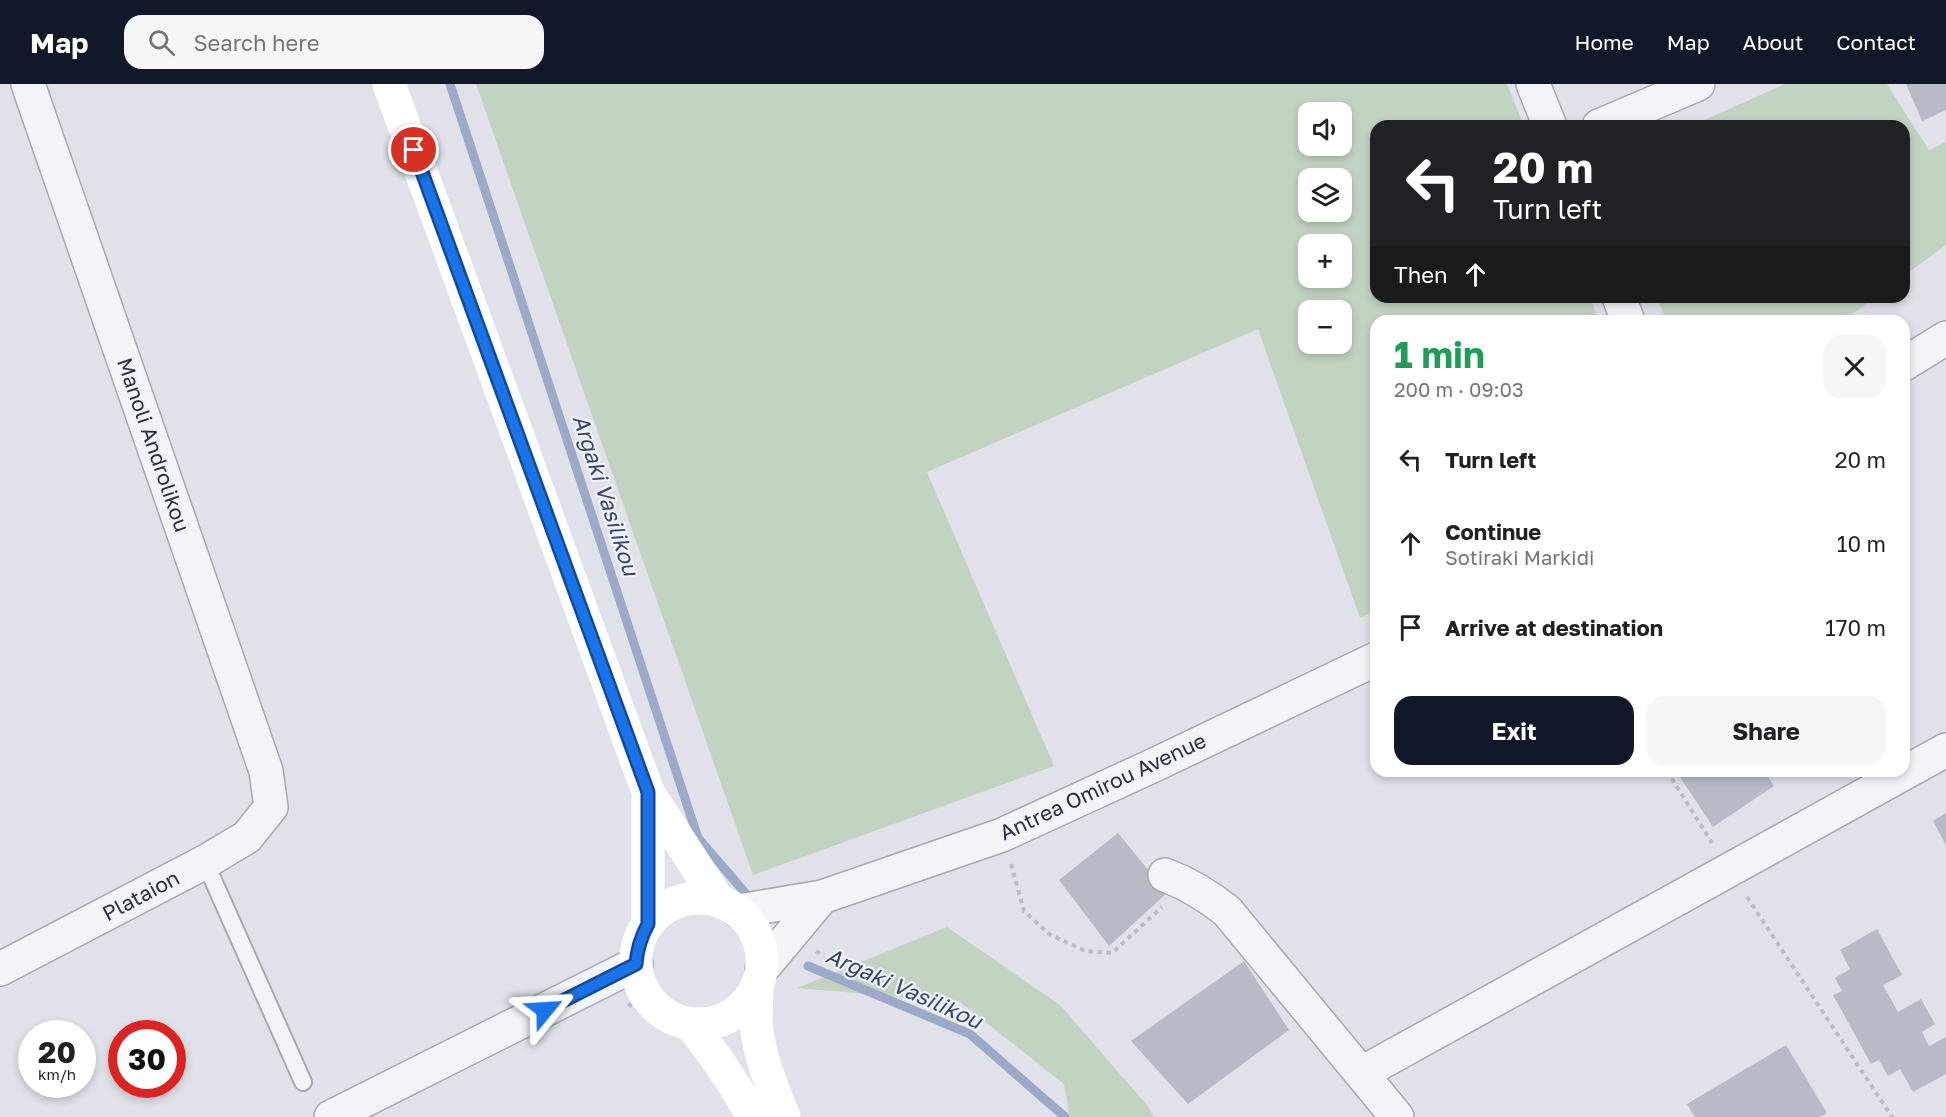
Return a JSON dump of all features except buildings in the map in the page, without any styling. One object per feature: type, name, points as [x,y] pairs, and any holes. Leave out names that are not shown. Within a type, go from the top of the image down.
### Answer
[{"type":"street","name":"Manoli Androlikou","points":[[28,84],[266,771],[272,807]]},
{"type":"street","points":[[389,84],[648,792],[728,906],[754,928],[762,950],[756,1029],[774,1094],[784,1117]]},
{"type":"street","points":[[1533,84],[1548,120]]},
{"type":"street","points":[[1613,120],[1698,84]]},
{"type":"street","points":[[1910,360],[1946,338]]},
{"type":"street","name":"Antrea Omirou Avenue","points":[[728,906],[822,897],[1002,834],[1152,766],[1370,662]]},
{"type":"street","points":[[1910,770],[1946,750]]},
{"type":"street","points":[[1362,1073],[1897,777]]},
{"type":"street","points":[[648,792],[648,924]]},
{"type":"street","name":"Plataion","points":[[0,969],[205,862],[247,837],[272,807]]},
{"type":"street","points":[[1177,879],[1209,896],[1227,911],[1397,1117]]},
{"type":"street","points":[[728,906],[699,897],[680,901],[662,910],[648,924],[639,943],[636,964],[639,981],[647,997],[659,1010],[673,1019],[690,1024],[710,1024],[729,1017],[745,1005],[759,979],[822,897]]},
{"type":"street","points":[[331,1117],[636,964]]},
{"type":"street","points":[[690,1024],[714,1053],[753,1117]]},
{"type":"lane","points":[[205,862],[303,1082]]},
{"type":"path","points":[[1671,777],[1729,870],[1892,1117]]},
{"type":"path","points":[[1002,834],[1024,911],[1049,934],[1085,951],[1112,953],[1177,879]]},
{"type":"green space","points":[[476,84],[1507,84],[1522,120],[1370,120],[1370,303],[1592,303],[1597,315],[1370,315],[1370,613],[1360,618],[1258,329],[927,472],[1054,766],[753,875]]},
{"type":"green space","points":[[1785,84],[1887,84],[1910,120],[1704,120]]},
{"type":"green space","points":[[1910,120],[1929,150],[1946,142],[1946,245],[1910,272]]},
{"type":"green space","points":[[1659,303],[1867,303],[1851,315],[1664,315]]},
{"type":"green space","points":[[947,927],[1060,1005],[1146,1104],[1154,1117],[1070,1117],[1064,1084],[960,1002],[797,988]]},
{"type":"waterway","name":"Argaki Vasilikou","points":[[450,84],[698,838],[753,902]]},
{"type":"waterway","name":"Argaki Vasilikou","points":[[808,966],[970,1034],[1065,1117]]},
{"type":"route","points":[[414,150],[648,792],[648,924],[641,936],[636,964],[545,1010]]}]
